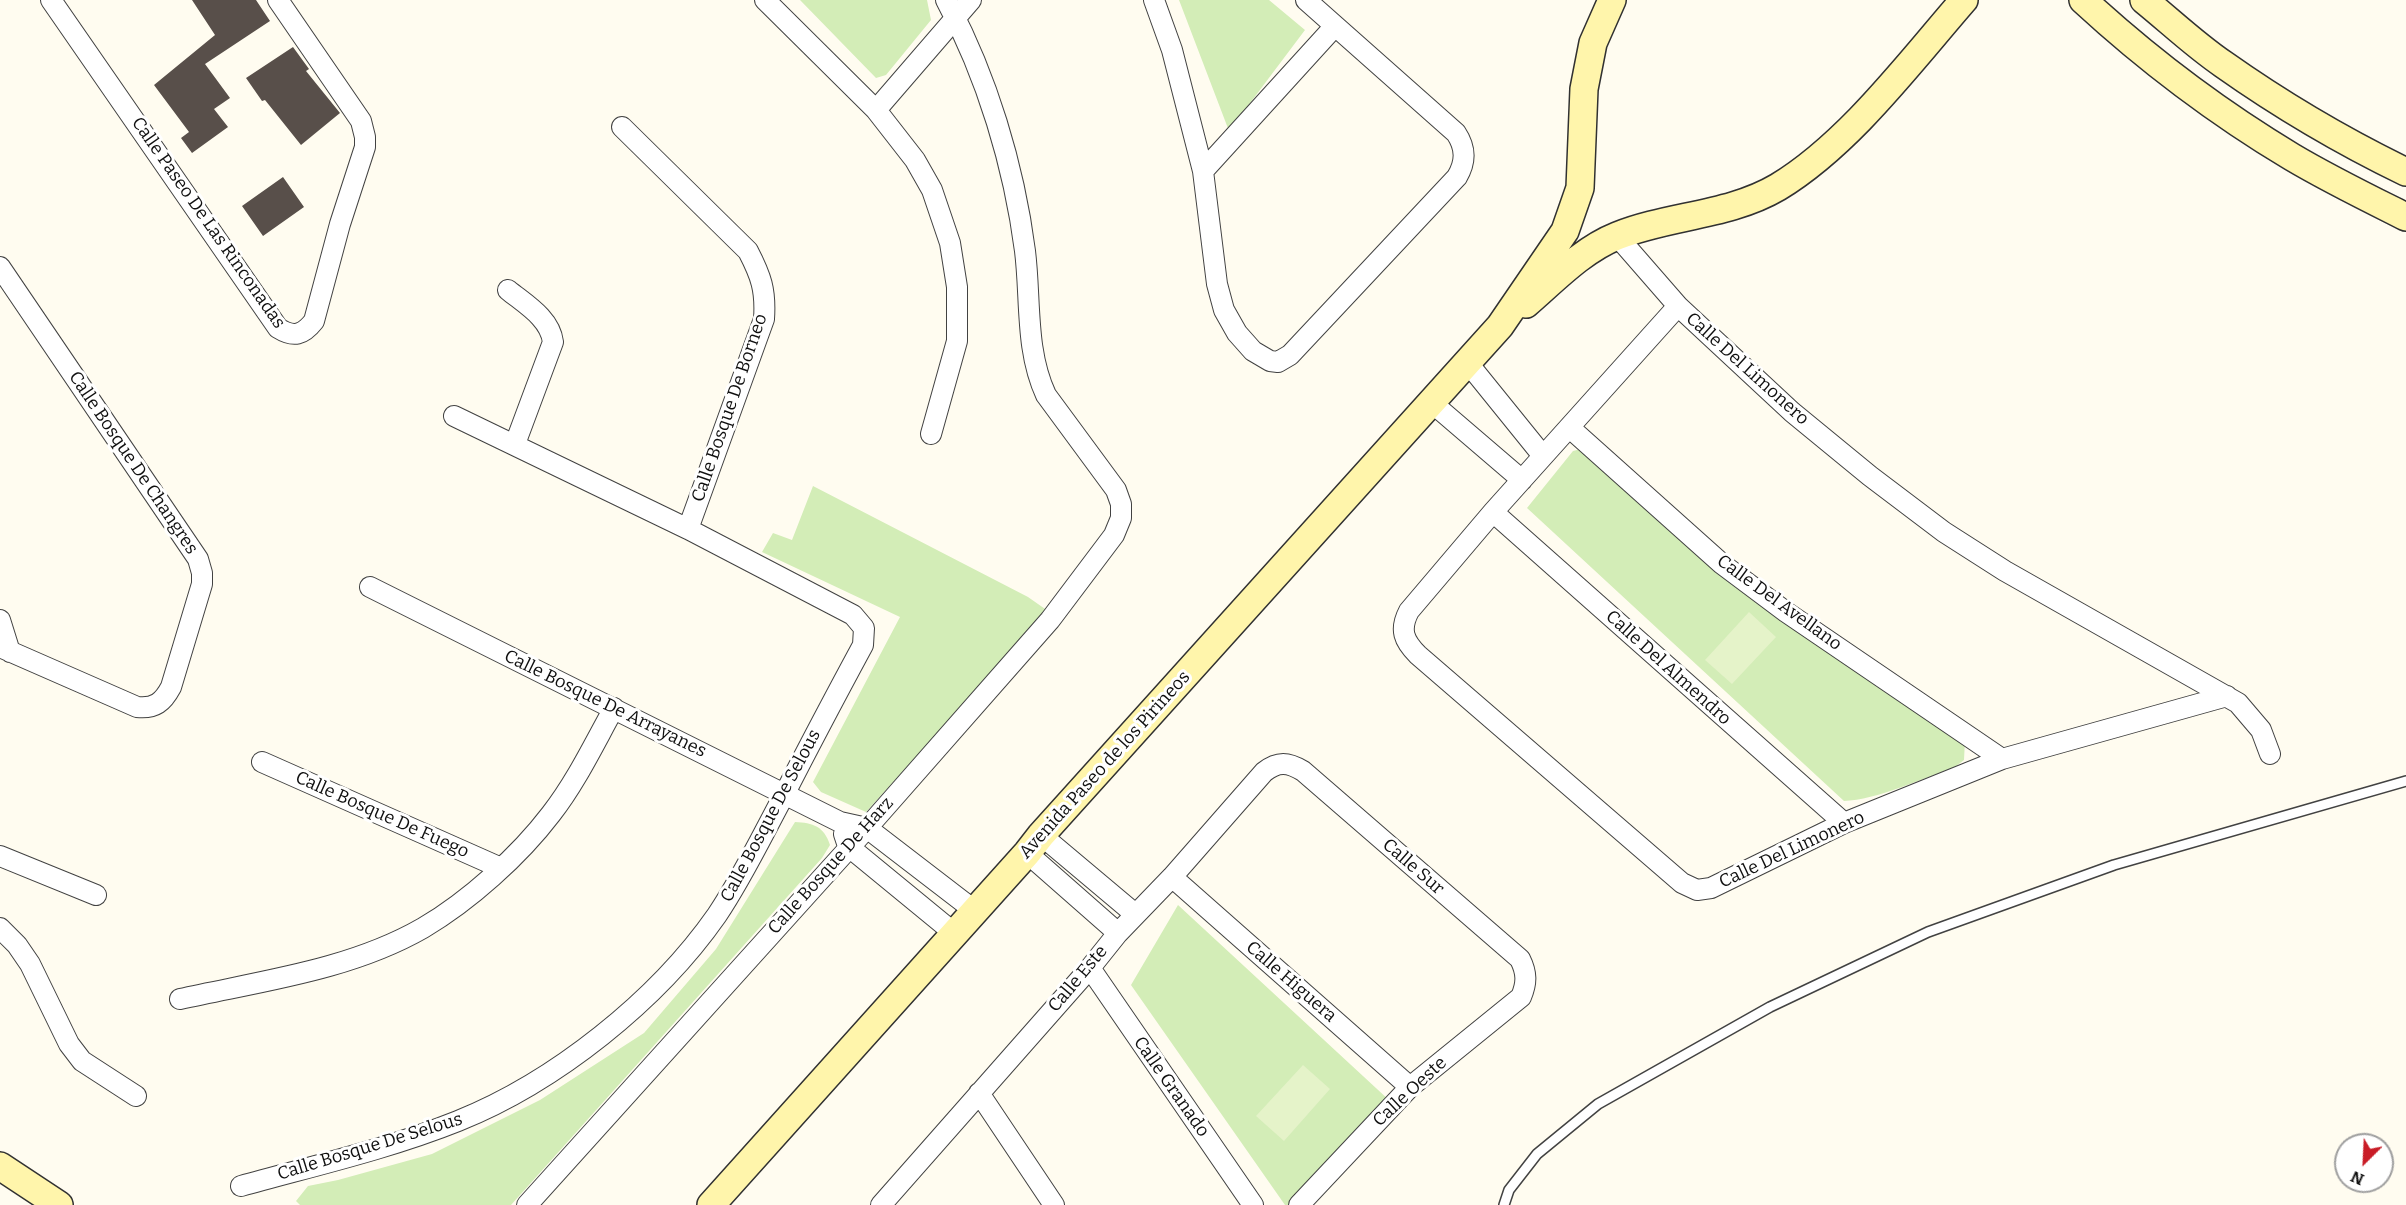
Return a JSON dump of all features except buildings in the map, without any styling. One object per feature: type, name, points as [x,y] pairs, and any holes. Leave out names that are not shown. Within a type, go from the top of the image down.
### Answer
[{"type":"street","name":"Calle Paseo De Las Rinconadas","points":[[51,0],[278,328],[287,333],[298,334],[306,331],[314,321],[340,224],[365,147],[365,136],[361,120],[278,0]]},
{"type":"street","points":[[765,0],[876,110],[915,160],[932,190],[950,243],[957,286],[957,340],[932,434]]},
{"type":"street","points":[[876,110],[951,8],[970,0]]},
{"type":"street","points":[[1154,0],[1172,50],[1203,171],[1217,284],[1224,310],[1237,333],[1253,351],[1270,361],[1278,362],[1290,356],[1449,186],[1457,177],[1464,162],[1463,147],[1456,133],[1306,0]]},
{"type":"street","points":[[1500,326],[1565,231],[1580,188],[1584,89],[1593,43],[1612,0]]},
{"type":"street","points":[[1500,326],[1591,249],[1617,236],[1731,206],[1777,188],[1818,157],[1864,114],[1964,0]]},
{"type":"street","points":[[2082,0],[2169,74],[2232,118],[2292,157],[2406,217]]},
{"type":"street","points":[[2144,0],[2221,63],[2289,108],[2358,149],[2406,172]]},
{"type":"street","name":"Calle Bosque De Harz","points":[[527,1205],[848,846],[867,828],[1050,620],[1114,535],[1121,518],[1121,504],[1116,490],[1046,395],[1038,378],[1033,358],[1025,252],[1013,181],[995,114],[951,8]]},
{"type":"street","points":[[1203,171],[1335,26]]},
{"type":"street","name":"Calle Bosque De Borneo","points":[[622,127],[748,251],[760,276],[765,297],[764,319],[688,529]]},
{"type":"street","name":"Calle Del Limonero","points":[[1617,236],[1678,306],[1792,412],[1870,476],[1944,531],[2006,571],[2227,696],[2251,716],[2261,730],[2270,754]]},
{"type":"street","name":"Calle Bosque De Changres","points":[[0,267],[198,559],[202,573],[198,598],[171,687],[165,699],[156,705],[146,708],[136,707],[5,650]]},
{"type":"street","points":[[508,290],[545,321],[550,329],[553,342],[515,444]]},
{"type":"street","points":[[1493,512],[1678,306]]},
{"type":"street","name":"Avenida Paseo de los Pirineos","points":[[711,1205],[1500,326]]},
{"type":"street","points":[[1467,362],[1543,456]]},
{"type":"street","points":[[1431,402],[1522,480]]},
{"type":"street","name":"Calle Bosque De Selous","points":[[241,1186],[423,1134],[460,1121],[556,1068],[597,1039],[654,990],[689,952],[727,898],[863,645],[864,628],[853,615],[688,529],[454,416]]},
{"type":"street","name":"Calle Del Avellano","points":[[1570,428],[1722,564],[1786,612],[2002,759]]},
{"type":"street","name":"Calle Del Limonero","points":[[1493,512],[1409,611],[1403,630],[1406,643],[1689,887],[1697,890],[1711,888],[1844,823],[2002,759],[2227,696]]},
{"type":"street","name":"Calle Del Almendro","points":[[1493,512],[1844,823]]},
{"type":"street","name":"Calle Bosque De Arrayanes","points":[[370,587],[840,822],[867,828],[975,911]]},
{"type":"street","points":[[0,620],[5,650]]},
{"type":"street","points":[[180,999],[350,959],[422,929],[452,909],[501,867],[553,812],[574,780],[614,708]]},
{"type":"street","name":"Calle Bosque De Fuego","points":[[262,762],[501,867]]},
{"type":"street","name":"Calle Este","points":[[881,1205],[1090,968],[1118,933],[1172,877],[1264,772],[1272,766],[1283,763]]},
{"type":"street","name":"Calle Sur","points":[[1283,763],[1292,764],[1303,771],[1520,959],[1526,970],[1526,985]]},
{"type":"street","points":[[840,822],[848,846],[954,933]]},
{"type":"street","points":[[1034,844],[1135,914]]},
{"type":"street","points":[[1034,844],[1118,933]]},
{"type":"street","points":[[0,856],[96,895]]},
{"type":"street","name":"Calle Higuera","points":[[1172,877],[1410,1087]]},
{"type":"street","points":[[0,928],[17,945],[30,964],[69,1044],[81,1061],[136,1096]]},
{"type":"street","name":"Calle Granado","points":[[1090,968],[1253,1205]]},
{"type":"street","name":"Calle Oeste","points":[[1299,1205],[1410,1087],[1521,997],[1526,985]]},
{"type":"street","points":[[979,1093],[1054,1205]]},
{"type":"street","points":[[0,1166],[59,1205]]},
{"type":"lane","points":[[1504,1205],[1509,1190],[1537,1154],[1598,1104],[1770,1007],[1928,932],[2114,865],[2406,781]]},
{"type":"green space","points":[[800,0],[927,0],[931,20],[886,75],[876,78]]},
{"type":"green space","points":[[1179,0],[1269,0],[1305,30],[1229,131]]},
{"type":"green space","points":[[1585,448],[1965,740],[1964,760],[1955,767],[1900,788],[1870,797],[1844,801],[1527,508],[1573,451]]},
{"type":"green space","points":[[813,486],[1028,597],[1048,611],[866,812],[821,792],[813,782],[900,617],[762,552],[773,533],[792,540]]},
{"type":"green space","points":[[1749,612],[1776,637],[1732,684],[1705,660]]},
{"type":"green space","points":[[795,822],[817,827],[825,834],[830,845],[822,858],[511,1205],[300,1205],[296,1201],[308,1186],[432,1154],[540,1100],[644,1033],[716,949]]},
{"type":"green space","points":[[1178,905],[1390,1101],[1301,1205],[1285,1205],[1131,985]]},
{"type":"green space","points":[[1303,1065],[1330,1089],[1284,1141],[1256,1116]]}]
